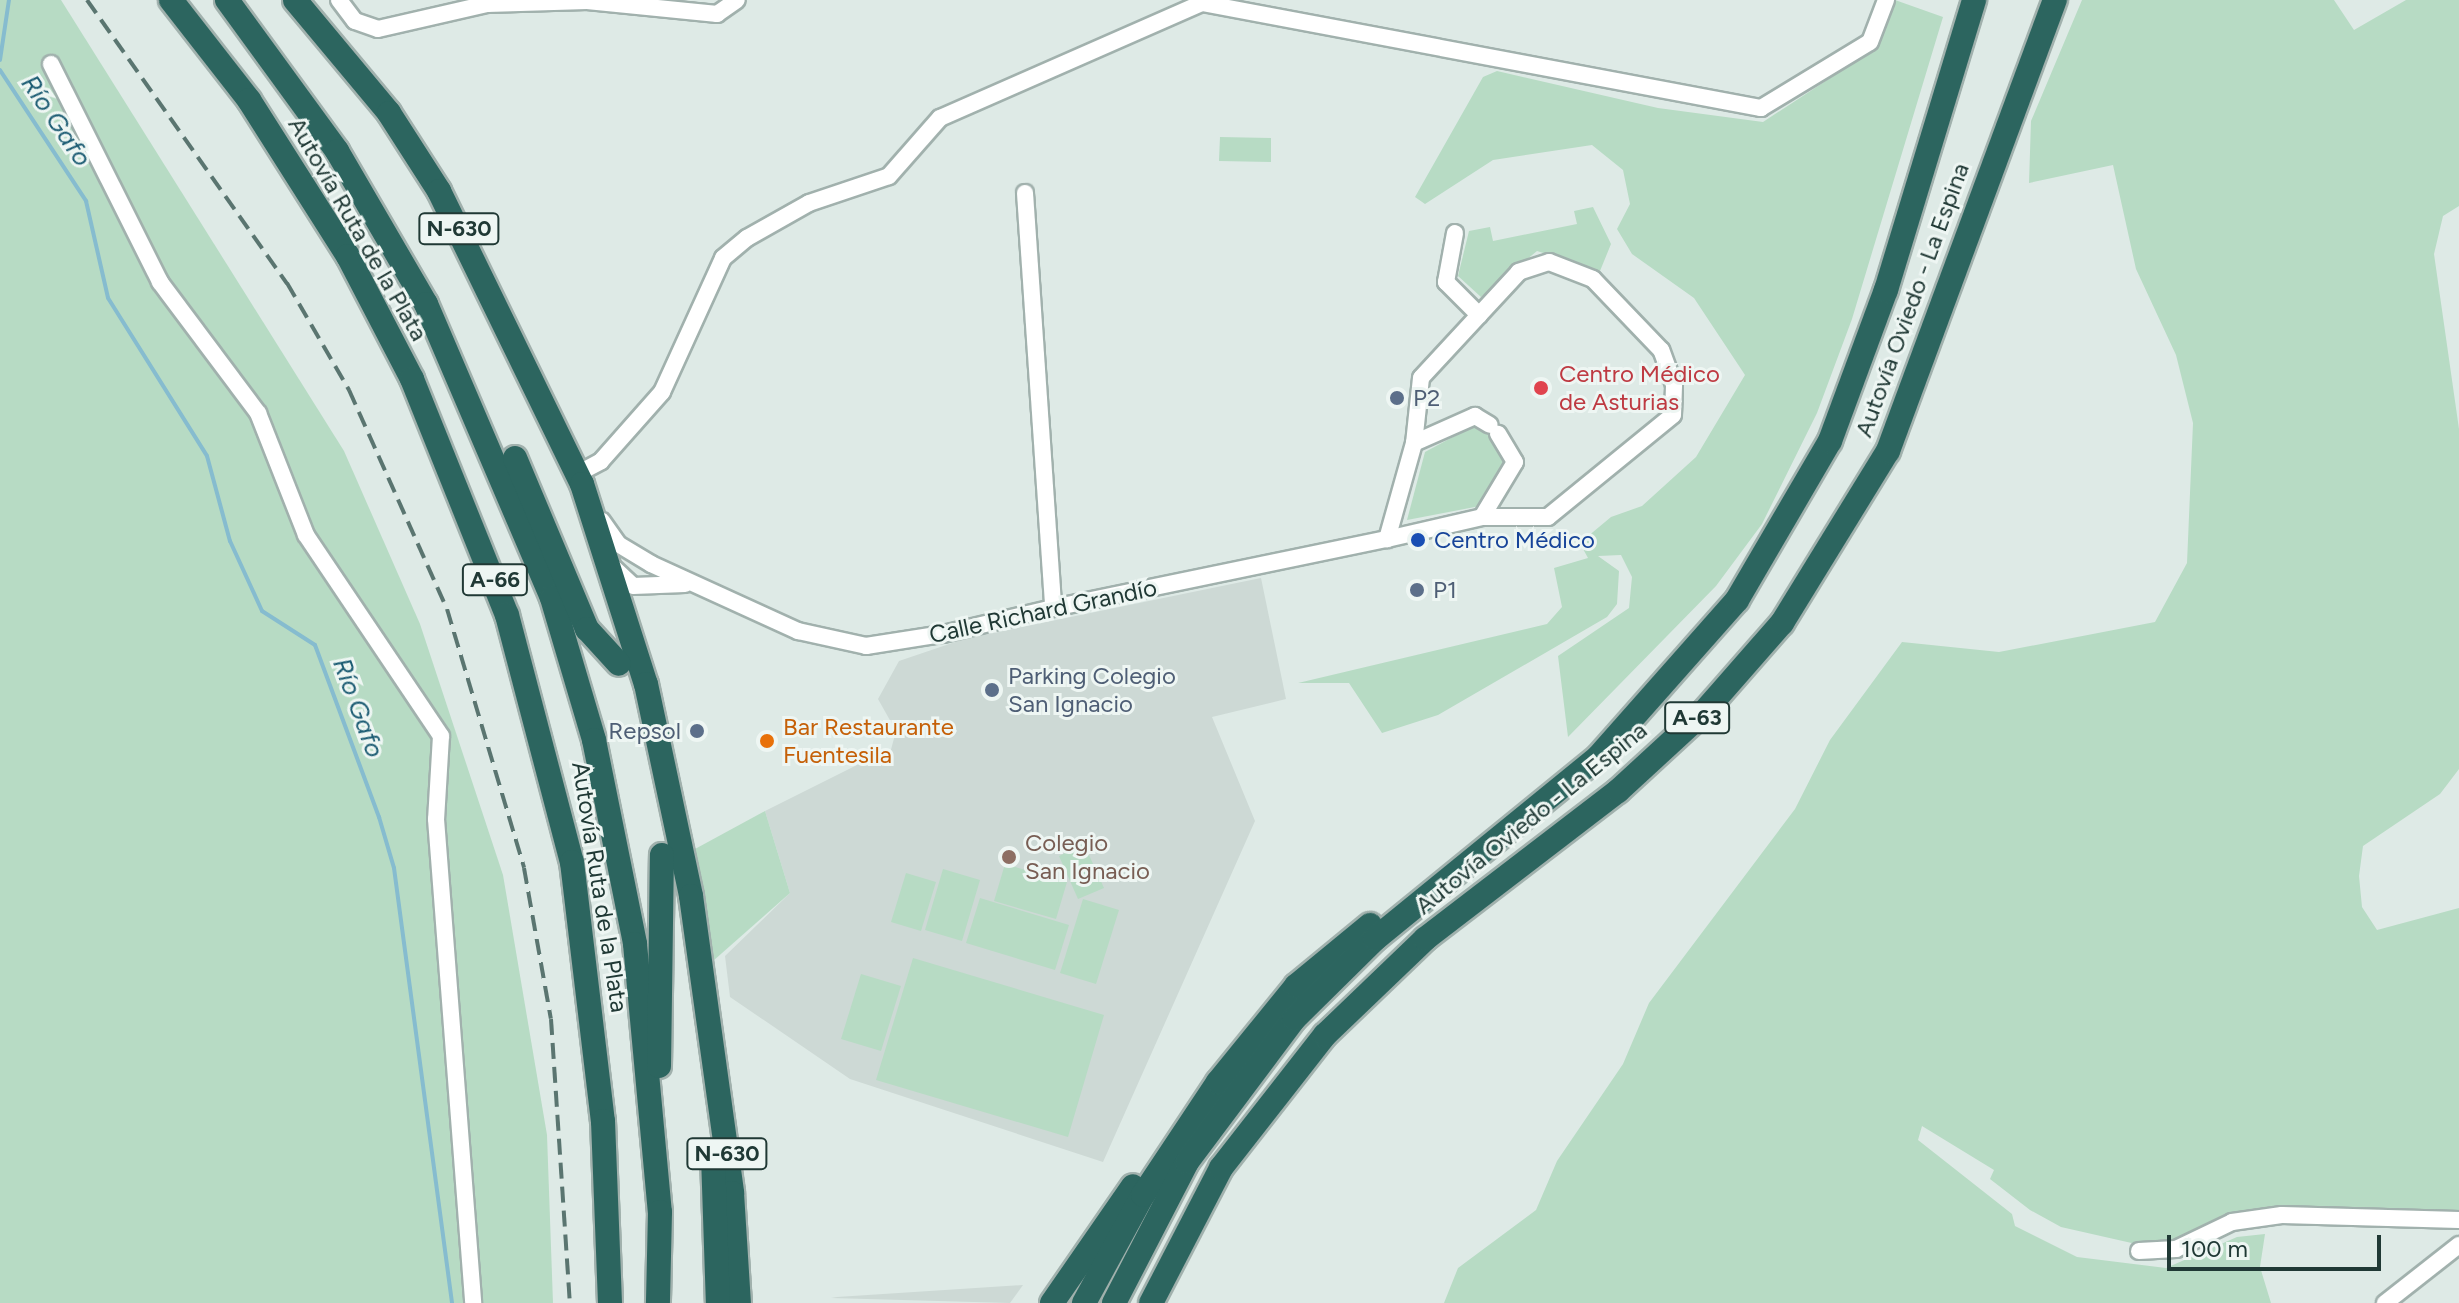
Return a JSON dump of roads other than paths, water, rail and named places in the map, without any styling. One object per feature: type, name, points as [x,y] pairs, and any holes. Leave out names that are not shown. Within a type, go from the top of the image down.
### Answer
[{"type":"highway","name":"Autovía Ruta de la Plata","points":[[171,0],[249,100],[348,256],[412,379],[507,615],[572,862],[591,991],[609,1235],[608,1303]]},
{"type":"highway","name":"Autovía Ruta de la Plata","points":[[227,0],[337,151],[426,304],[514,495],[587,713],[635,944],[654,1120],[660,1212],[658,1303]]},
{"type":"highway","name":"N-630","points":[[295,0],[389,113],[439,191],[580,479],[629,632],[691,896],[708,1005],[739,1303]]},
{"type":"highway","name":"Autovía Oviedo - La Espina","points":[[1695,655],[1788,521],[1830,441],[1886,290],[1974,0]]},
{"type":"highway","name":"Autovía Oviedo - La Espina","points":[[1151,1303],[1221,1168],[1325,1035],[1425,939],[1618,791],[1704,712],[1782,623],[1888,451],[2055,0]]},
{"type":"highway","points":[[426,304],[459,348],[521,469],[587,629],[619,664]]},
{"type":"highway","points":[[1052,1303],[1194,1098],[1296,986],[1695,655]]},
{"type":"highway","name":"A-63","points":[[1114,1303],[1187,1162],[1294,1019],[1375,939],[1599,756],[1695,655]]},
{"type":"highway","points":[[654,1120],[662,855]]},
{"type":"highway","points":[[1084,1303],[1143,1195],[1218,1082],[1296,986]]},
{"type":"highway","name":"N-630","points":[[708,1005],[718,1303]]},
{"type":"highway","points":[[660,1212],[667,1303]]},
{"type":"street","points":[[339,0],[355,21],[378,29],[487,4],[587,1],[717,14],[737,0]]},
{"type":"street","points":[[580,479],[601,461],[662,392],[723,258],[747,238],[809,203],[889,176],[940,118],[1202,3],[1761,108],[1870,42],[1886,0]]},
{"type":"street","points":[[51,64],[160,282],[258,413],[306,535],[441,736],[436,819],[473,1303]]},
{"type":"street","points":[[1025,193],[1053,608]]},
{"type":"street","points":[[1387,539],[1414,443],[1421,378],[1479,315],[1446,282],[1455,233]]},
{"type":"street","name":"Calle Richard Grandío","points":[[580,479],[610,537],[651,564],[798,631],[866,646],[1482,517],[1548,517],[1666,424],[1677,404],[1661,350],[1593,279],[1559,264],[1532,263],[1479,315]]},
{"type":"street","points":[[1414,443],[1475,416],[1494,429],[1515,462],[1482,517]]},
{"type":"street","points":[[610,568],[651,564]]},
{"type":"street","points":[[610,568],[640,587],[630,607],[629,632]]},
{"type":"street","name":"Calle Richard Grandío","points":[[640,587],[670,580],[706,589]]},
{"type":"street","points":[[2139,1251],[2176,1249],[2232,1222],[2282,1215],[2459,1220]]},
{"type":"street","points":[[2385,1303],[2459,1245]]},
{"type":"waterway","name":"Río Gafo","points":[[0,60],[9,0]]},
{"type":"waterway","name":"Río Gafo","points":[[0,70],[86,201],[108,298],[207,456],[230,541],[262,611],[315,645],[379,817],[394,868],[452,1303]]},
{"type":"railway","points":[[87,0],[287,283],[349,390],[447,609],[524,868],[551,1019],[570,1303]]},
{"type":"place","name":"Centro Médico de Asturias","points":[[1541,388]]},
{"type":"place","name":"P2","points":[[1397,398]]},
{"type":"place","name":"Centro Médico","points":[[1418,540]]},
{"type":"place","name":"P1","points":[[1417,590]]},
{"type":"place","name":"Parking Colegio San Ignacio","points":[[992,690]]},
{"type":"place","name":"Repsol","points":[[697,731]]},
{"type":"place","name":"Bar Restaurante Fuentesila","points":[[767,741]]},
{"type":"place","name":"Colegio San Ignacio","points":[[1009,857]]}]
